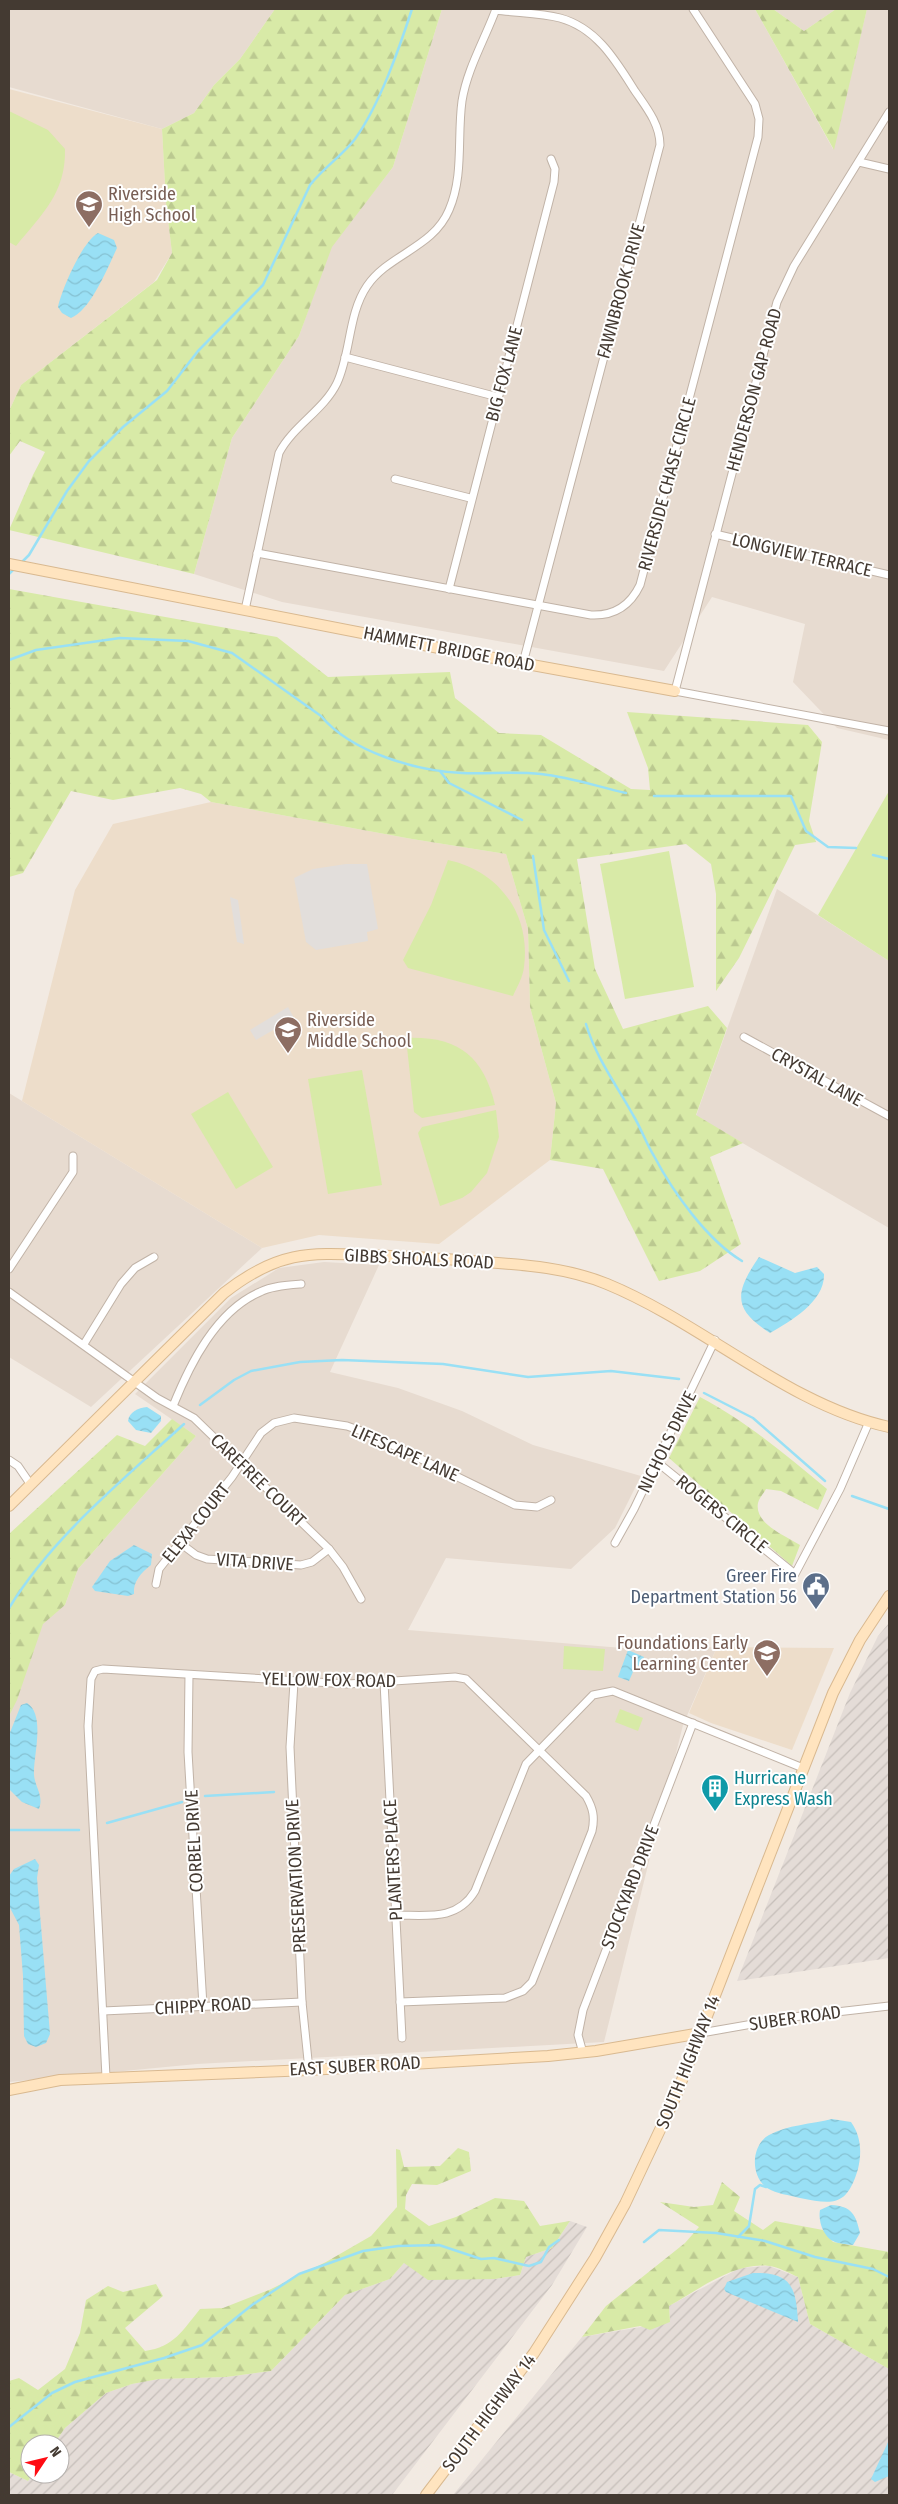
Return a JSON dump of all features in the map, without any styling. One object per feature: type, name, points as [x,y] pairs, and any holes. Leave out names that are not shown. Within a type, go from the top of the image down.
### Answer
[{"type":"street","name":"FAWNBROOK DRIVE","points":[[496,9],[559,18],[576,24],[591,33],[614,59],[649,111],[660,137],[660,145],[523,663]]},
{"type":"street","points":[[245,610],[279,453],[289,436],[333,390],[345,357],[359,301],[368,285],[381,271],[429,238],[441,224],[449,210],[457,183],[464,90],[496,9]]},
{"type":"street","name":"RIVERSIDE CHASE CIRCLE","points":[[257,553],[591,616],[609,614],[630,601],[640,585],[758,137],[759,119],[755,104],[693,9]]},
{"type":"street","name":"HENDERSON GAP ROAD","points":[[675,691],[764,346],[781,291],[794,266],[889,112]]},
{"type":"street","name":"BIG FOX LANE","points":[[448,589],[470,498],[554,182],[555,169],[551,158]]},
{"type":"street","points":[[859,162],[889,168]]},
{"type":"street","points":[[345,357],[498,397]]},
{"type":"street","points":[[395,479],[470,498]]},
{"type":"street","name":"LONGVIEW TERRACE","points":[[715,534],[889,575]]},
{"type":"street","name":"HAMMETT BRIDGE ROAD","points":[[10,564],[523,663],[889,731]]},
{"type":"street","name":"CRYSTAL LANE","points":[[744,1037],[889,1116]]},
{"type":"street","points":[[9,1268],[73,1172],[73,1156]]},
{"type":"street","name":"GIBBS SHOALS ROAD","points":[[9,1506],[224,1293],[240,1280],[274,1262],[305,1254],[417,1257],[561,1270],[593,1279],[626,1292],[715,1340],[816,1402],[889,1428]]},
{"type":"street","points":[[84,1344],[121,1284],[135,1268],[154,1257]]},
{"type":"street","points":[[173,1406],[198,1350],[216,1328],[247,1298],[262,1291],[302,1284]]},
{"type":"street","name":"CAREFREE COURT","points":[[9,1292],[136,1382],[194,1418],[329,1549],[343,1566],[361,1598]]},
{"type":"street","name":"NICHOLS DRIVE","points":[[615,1543],[625,1528],[715,1340]]},
{"type":"street","name":"LIFESCAPE LANE","points":[[242,1463],[261,1433],[274,1423],[294,1418],[347,1426],[370,1434],[515,1505],[537,1507],[551,1500]]},
{"type":"street","name":"ROGERS CIRCLE","points":[[657,1462],[795,1574],[840,1489],[869,1422]]},
{"type":"street","points":[[9,1460],[18,1466],[31,1485]]},
{"type":"street","name":"ELEXA COURT","points":[[156,1584],[159,1569],[242,1463]]},
{"type":"street","name":"VITA DRIVE","points":[[180,1543],[196,1555],[207,1559],[301,1565],[312,1562],[329,1549]]},
{"type":"street","name":"SOUTH HIGHWAY 14","points":[[426,2495],[534,2353],[590,2266],[653,2148],[701,2032],[803,1768],[845,1666],[889,1596]]},
{"type":"street","name":"YELLOW FOX ROAD","points":[[106,2077],[88,1726],[91,1679],[96,1671],[103,1669],[294,1682],[384,1682],[456,1677],[466,1679],[540,1749],[586,1796],[592,1807],[594,1820],[592,1831],[532,1982],[523,1990],[505,1998],[400,2002]]},
{"type":"street","name":"CORBEL DRIVE","points":[[189,1675],[188,1752],[203,2006]]},
{"type":"street","name":"PRESERVATION DRIVE","points":[[294,1682],[290,1747],[302,2002],[309,2070]]},
{"type":"street","name":"PLANTERS PLACE","points":[[384,1682],[402,2038]]},
{"type":"street","points":[[396,1915],[454,1912],[469,1901],[475,1891],[523,1770],[540,1749],[593,1695],[612,1691],[803,1768]]},
{"type":"street","name":"STOCKYARD DRIVE","points":[[583,2053],[578,2035],[583,2010],[693,1723]]},
{"type":"street","name":"CHIPPY ROAD","points":[[103,2011],[302,2002]]},
{"type":"street","name":"SUBER ROAD","points":[[701,2032],[793,2017],[889,2006]]},
{"type":"street","name":"EAST SUBER ROAD","points":[[9,2090],[60,2080],[106,2077],[309,2070],[583,2053],[701,2032]]},
{"type":"shaded area","points":[[9,9],[275,9],[240,59],[214,85],[194,113],[162,129],[9,87]]},
{"type":"shaded area","points":[[442,9],[755,9],[833,149],[867,9],[889,9],[889,740],[837,728],[793,682],[805,624],[712,597],[664,671],[282,602],[194,574],[232,438],[299,336],[331,247],[393,167]]},
{"type":"shaded area","points":[[773,9],[836,9],[804,31]]},
{"type":"shaded area","name":"Riverside High School","points":[[9,89],[162,129],[166,203],[172,253],[154,282],[21,385],[9,411]]},
{"type":"shaded area","name":"Riverside Middle School","points":[[211,802],[412,839],[506,854],[528,929],[530,1007],[556,1103],[550,1160],[439,1244],[319,1235],[262,1248],[22,1101],[75,890],[113,824]]},
{"type":"shaded area","points":[[346,864],[367,864],[378,929],[367,932],[368,941],[316,950],[306,942],[294,878],[313,869]]},
{"type":"shaded area","points":[[777,889],[889,961],[889,1228],[696,1116]]},
{"type":"shaded area","points":[[230,897],[238,900],[244,944],[237,942]]},
{"type":"shaded area","points":[[288,1007],[294,1018],[256,1040],[250,1030]]},
{"type":"shaded area","points":[[9,1093],[262,1248],[91,1407],[9,1357]]},
{"type":"shaded area","points":[[324,1262],[379,1265],[330,1372],[398,1388],[462,1411],[533,1445],[641,1476],[615,1528],[571,1569],[446,1558],[408,1630],[646,1650],[717,1647],[683,1725],[604,2042],[197,2064],[9,2082],[9,1627],[65,1605],[78,1569],[196,1436],[135,1394],[231,1298],[279,1268]]},
{"type":"shaded area","points":[[889,1623],[889,1958],[737,1981],[850,1693],[878,1636]]},
{"type":"shaded area","points":[[717,1647],[834,1648],[792,1750],[711,1723],[689,1713]]},
{"type":"shaded area","points":[[570,2221],[587,2227],[552,2285],[392,2495],[9,2495],[9,2472],[20,2477],[20,2484],[70,2484],[70,2434],[61,2434],[65,2428],[106,2393],[132,2384],[159,2379],[226,2377],[271,2371],[345,2295],[390,2279],[404,2263],[495,2279],[520,2275],[526,2257],[552,2248]]},
{"type":"shaded area","points":[[769,2266],[798,2277],[810,2324],[889,2369],[889,2495],[453,2495],[582,2337],[670,2322],[669,2306],[740,2268]]},
{"type":"green space","points":[[275,9],[442,9],[393,167],[332,247],[299,336],[232,438],[194,574],[9,530],[45,452],[20,441],[9,456],[9,411],[21,385],[157,280],[172,253],[166,203],[162,129],[194,113],[214,85],[240,59]]},
{"type":"green space","points":[[755,9],[773,9],[804,31],[836,9],[867,9],[834,150]]},
{"type":"green space","points":[[9,111],[48,130],[65,149],[64,164],[57,191],[43,213],[16,246],[9,242]]},
{"type":"green space","points":[[9,589],[277,637],[328,677],[450,672],[455,698],[499,733],[541,735],[631,789],[650,790],[648,768],[627,712],[808,725],[822,742],[809,821],[816,842],[795,845],[739,958],[716,991],[716,894],[711,864],[686,844],[577,859],[595,969],[623,1029],[708,1006],[727,1028],[696,1115],[743,1143],[710,1157],[741,1244],[700,1271],[659,1281],[603,1169],[550,1160],[556,1103],[530,1007],[528,929],[506,854],[412,839],[211,802],[201,794],[180,788],[113,800],[71,791],[23,873],[9,877]]},
{"type":"green space","points":[[889,791],[889,961],[818,915]]},
{"type":"green space","points":[[669,851],[694,987],[625,999],[600,864]]},
{"type":"green space","points":[[448,860],[482,874],[508,898],[516,913],[522,929],[525,948],[523,971],[513,996],[408,968],[403,960],[431,905]]},
{"type":"green space","points":[[406,1038],[424,1038],[440,1041],[453,1045],[465,1052],[475,1061],[483,1073],[495,1105],[422,1118],[414,1112]]},
{"type":"green space","points":[[362,1070],[382,1185],[328,1194],[308,1079]]},
{"type":"green space","points":[[228,1092],[273,1167],[236,1189],[191,1114]]},
{"type":"green space","points":[[496,1110],[499,1137],[487,1173],[471,1192],[462,1198],[440,1206],[418,1133],[422,1127]]},
{"type":"green space","points":[[700,1397],[750,1428],[827,1489],[818,1510],[781,1491],[766,1489],[759,1499],[758,1510],[766,1523],[800,1545],[792,1566],[669,1458]]},
{"type":"green space","points":[[172,1419],[196,1436],[78,1569],[65,1605],[43,1624],[17,1700],[9,1716],[9,1534],[117,1435],[145,1446]]},
{"type":"green space","points":[[564,1646],[605,1649],[603,1671],[563,1669]]},
{"type":"green space","points":[[620,1709],[643,1718],[638,1731],[615,1722]]},
{"type":"green space","points":[[458,2148],[469,2152],[471,2171],[437,2185],[412,2184],[406,2195],[405,2209],[429,2226],[456,2217],[495,2198],[524,2201],[540,2226],[570,2221],[552,2248],[526,2257],[520,2275],[495,2279],[428,2280],[404,2263],[390,2279],[345,2295],[271,2371],[226,2377],[159,2379],[132,2384],[106,2393],[65,2428],[61,2434],[20,2434],[20,2477],[9,2472],[9,2381],[19,2378],[38,2390],[65,2369],[80,2333],[86,2300],[108,2286],[123,2292],[156,2284],[163,2296],[125,2328],[145,2351],[163,2346],[183,2330],[200,2309],[223,2308],[269,2290],[326,2262],[371,2236],[397,2207],[396,2149],[400,2150],[404,2167],[440,2166]]},
{"type":"green space","points":[[722,2182],[740,2197],[734,2211],[763,2230],[775,2221],[823,2230],[833,2242],[889,2252],[889,2369],[810,2324],[798,2277],[769,2266],[743,2268],[717,2278],[669,2306],[670,2322],[650,2330],[640,2326],[582,2337],[606,2306],[685,2243],[699,2227],[660,2202],[694,2207],[713,2205]]},
{"type":"water","points":[[98,233],[114,240],[117,248],[92,297],[71,318],[62,313],[58,307],[60,299],[79,256]]},
{"type":"water","points":[[759,1257],[795,1273],[817,1267],[824,1274],[823,1284],[813,1301],[797,1316],[770,1333],[749,1316],[743,1308],[741,1299],[745,1280]]},
{"type":"water","points":[[147,1407],[161,1416],[161,1421],[151,1433],[136,1430],[128,1421],[134,1411]]},
{"type":"water","points":[[134,1545],[152,1554],[151,1565],[138,1578],[134,1594],[128,1596],[95,1591],[92,1587],[110,1561]]},
{"type":"water","points":[[628,1650],[644,1657],[640,1666],[636,1665],[629,1681],[618,1677]]},
{"type":"water","points":[[27,1703],[33,1709],[36,1717],[37,1736],[34,1775],[40,1796],[39,1809],[22,1802],[9,1789],[9,1735],[21,1705]]},
{"type":"water","points":[[35,1859],[39,1865],[37,1878],[50,2034],[46,2043],[36,2047],[28,2044],[24,2036],[23,1976],[19,1925],[9,1906],[9,1876],[14,1869]]},
{"type":"water","points":[[832,2119],[851,2122],[860,2144],[858,2169],[854,2181],[844,2196],[838,2200],[822,2202],[775,2192],[761,2183],[755,2169],[755,2161],[756,2153],[763,2140],[769,2135],[784,2129]]},
{"type":"water","points":[[831,2205],[844,2207],[855,2216],[860,2233],[853,2245],[835,2242],[829,2239],[824,2232],[820,2210]]},
{"type":"water","points":[[753,2273],[776,2275],[789,2284],[796,2300],[798,2322],[726,2292],[724,2289],[727,2282]]},
{"type":"water","points":[[889,2440],[889,2476],[875,2482],[871,2479]]},
{"type":"waterway","points":[[21,563],[29,555],[67,491],[89,461],[123,427],[167,391],[198,351],[263,285],[310,185],[350,145],[373,110],[395,58],[412,9]]},
{"type":"waterway","points":[[9,574],[15,568]]},
{"type":"waterway","points":[[9,660],[36,650],[120,638],[188,641],[232,653],[321,716],[349,740],[405,764],[462,773],[552,775],[626,793]]},
{"type":"waterway","points":[[440,771],[449,783],[522,820]]},
{"type":"waterway","points":[[654,796],[791,796],[806,831],[828,847],[856,848]]},
{"type":"waterway","points":[[873,855],[889,859]]},
{"type":"waterway","points":[[533,856],[544,930],[569,981]]},
{"type":"waterway","points":[[586,1024],[601,1060],[671,1185],[692,1214],[716,1241],[742,1261]]},
{"type":"waterway","points":[[200,1405],[234,1380],[251,1371],[300,1362],[342,1360],[443,1364],[528,1377],[611,1371],[679,1379]]},
{"type":"waterway","points":[[704,1393],[753,1418],[825,1481]]},
{"type":"waterway","points":[[9,1608],[46,1557],[68,1533],[113,1488],[184,1424]]},
{"type":"waterway","points":[[852,1496],[889,1509]]},
{"type":"waterway","points":[[205,1796],[274,1792]]},
{"type":"waterway","points":[[107,1823],[182,1802]]},
{"type":"waterway","points":[[9,1830],[79,1830]]},
{"type":"waterway","points":[[738,2237],[749,2226],[755,2189],[760,2185],[766,2187]]},
{"type":"waterway","points":[[644,2242],[659,2230],[716,2233],[765,2241],[815,2257],[873,2269],[889,2277]]},
{"type":"waterway","points":[[9,2427],[52,2393],[75,2382],[164,2358],[202,2345],[252,2305],[299,2274],[363,2251],[398,2246],[439,2245],[481,2259],[494,2258],[529,2266],[541,2262],[549,2247],[559,2240]]},
{"type":"place","name":"Riverside High School","points":[[89,228]]},
{"type":"place","name":"Riverside Middle School","points":[[288,1054]]},
{"type":"place","name":"Greer Fire Department Station 56","points":[[816,1610]]},
{"type":"place","name":"Foundations Early Learning Center","points":[[767,1677]]},
{"type":"place","name":"Hurricane Express Wash","points":[[715,1812]]}]
